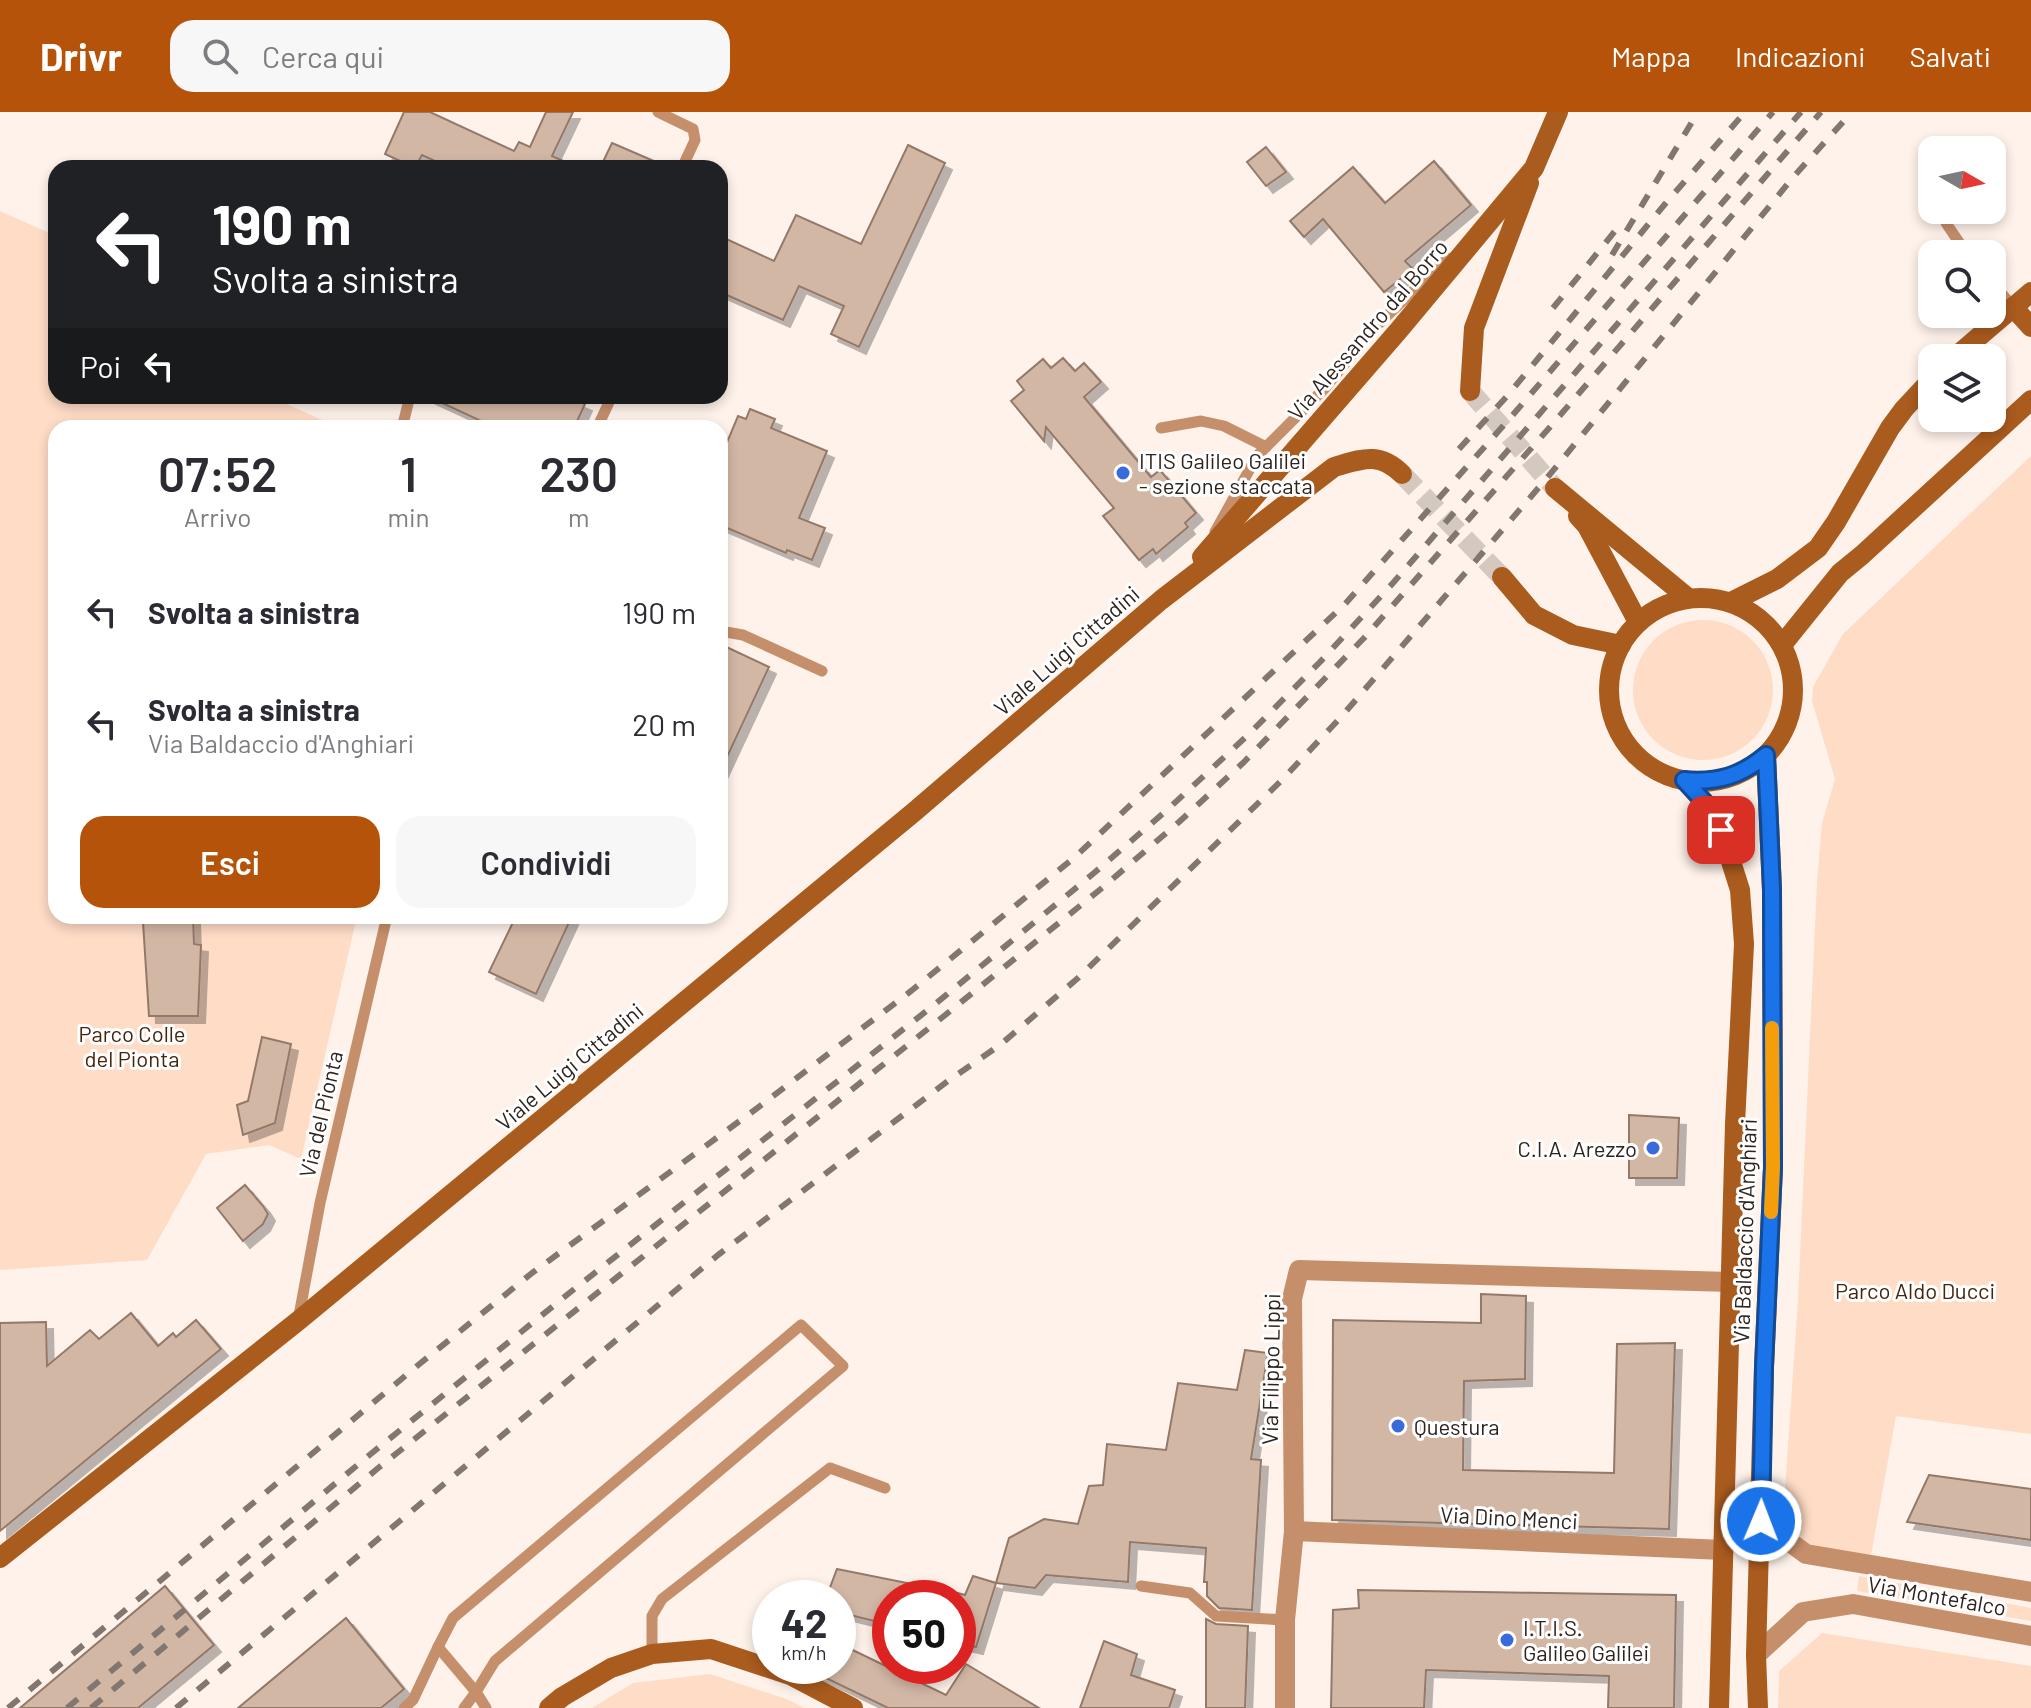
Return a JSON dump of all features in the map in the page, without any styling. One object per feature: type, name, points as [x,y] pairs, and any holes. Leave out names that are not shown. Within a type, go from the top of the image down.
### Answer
[{"type":"main road","name":"Via Alessandro dal Borro","points":[[1161,600],[1203,556],[1399,330],[1534,168],[1558,112]]},
{"type":"main road","points":[[1470,391],[1474,328],[1534,168]]},
{"type":"main road","points":[[1970,344],[2031,292]]},
{"type":"main road","points":[[2013,307],[2031,327]]},
{"type":"main road","points":[[1731,602],[1777,579],[1818,548],[1890,428],[1918,394]]},
{"type":"main road","points":[[1782,645],[1840,573],[2031,400]]},
{"type":"main road","points":[[1161,600],[1334,467],[1361,459],[1386,461],[1400,472]]},
{"type":"main road","points":[[1638,622],[1587,526],[1555,488],[1688,598]]},
{"type":"main road","points":[[1502,577],[1534,615],[1573,635],[1621,645]]},
{"type":"main road","points":[[1702,597],[1731,602],[1769,626],[1782,645],[1792,672],[1793,702],[1784,731],[1766,755],[1742,772],[1713,781],[1684,780],[1649,765],[1634,753],[1623,737],[1610,701],[1613,663],[1621,645],[1638,622],[1661,607],[1702,597]]},
{"type":"main road","name":"Viale Luigi Cittadini","points":[[0,1558],[298,1321],[901,823],[1161,600]]},
{"type":"main road","name":"Via Baldaccio d'Anghiari","points":[[1758,1708],[1756,1655],[1773,1167],[1772,890],[1766,755]]},
{"type":"main road","name":"Via Baldaccio d'Anghiari","points":[[1684,780],[1709,807],[1721,830],[1740,890],[1744,944],[1735,1124],[1719,1708]]},
{"type":"main road","points":[[549,1708],[611,1668],[652,1654],[711,1649],[790,1675],[853,1708]]},
{"type":"street","name":"Via Filippo Lippi","points":[[1285,1708],[1285,1620],[1294,1531],[1292,1299],[1299,1270],[1731,1282]]},
{"type":"street","name":"Via Montefalco","points":[[1761,1521],[1806,1554],[2031,1592]]},
{"type":"street","name":"Via Dino Menci","points":[[1294,1531],[1723,1550]]},
{"type":"street","name":"Via Montefalco","points":[[1756,1655],[1803,1612],[1853,1604],[2031,1636]]},
{"type":"lane","points":[[658,112],[693,129],[695,140],[686,160]]},
{"type":"lane","points":[[1203,556],[1257,456],[1325,388],[1372,330],[1421,285],[1534,168]]},
{"type":"lane","points":[[2006,299],[2013,307]]},
{"type":"lane","points":[[1161,428],[1201,421],[1224,426],[1266,447]]},
{"type":"lane","points":[[728,632],[743,635],[822,671]]},
{"type":"lane","name":"Via del Pionta","points":[[298,1321],[320,1203],[385,924]]},
{"type":"lane","points":[[404,1708],[413,1700],[453,1618],[801,1325],[843,1366],[495,1661],[464,1708]]},
{"type":"lane","points":[[652,1654],[652,1616],[662,1599],[830,1468],[885,1488]]},
{"type":"lane","points":[[1141,1586],[1190,1593],[1216,1616],[1285,1620]]},
{"type":"lane","points":[[438,1647],[486,1708]]},
{"type":"green space","name":"Parco Colle del Pionta","points":[[0,211],[48,232],[48,404],[287,404],[322,420],[48,420],[48,924],[355,924],[301,1159],[269,1145],[206,1154],[147,1260],[0,1270]]},
{"type":"green space","name":"Parco Aldo Ducci","points":[[2031,456],[2031,1434],[1896,1416],[1871,1555],[1804,1545],[1784,1504],[1798,1300],[1817,882],[1822,823],[1835,779],[1812,701],[1813,687],[1843,634]]},
{"type":"green space","points":[[1703,620],[1730,625],[1753,640],[1768,663],[1773,690],[1768,717],[1753,740],[1730,755],[1703,760],[1676,755],[1653,740],[1638,717],[1633,690],[1638,663],[1653,640],[1676,625]]},
{"type":"green space","points":[[1859,1576],[2031,1608],[2031,1621],[1857,1591]]},
{"type":"green space","points":[[1822,1633],[2031,1666],[2031,1708],[1778,1708],[1779,1671]]},
{"type":"green space","points":[[710,1674],[789,1700],[804,1708],[592,1708],[633,1683]]},
{"type":"building","points":[[404,112],[430,112],[514,151],[519,142],[530,147],[546,112],[573,112],[552,156],[561,160],[433,160],[422,155],[419,160],[398,160],[385,154]]},
{"type":"building","points":[[612,143],[651,160],[604,160]]},
{"type":"building","points":[[908,145],[945,163],[859,347],[831,334],[844,306],[799,286],[783,320],[728,296],[728,240],[774,261],[796,215],[861,244]]},
{"type":"building","points":[[1266,147],[1286,172],[1266,186],[1247,162]]},
{"type":"building","points":[[1434,161],[1471,205],[1405,261],[1413,269],[1384,292],[1323,219],[1304,237],[1290,221],[1353,167],[1385,203]]},
{"type":"building","name":"ITIS Galileo Galilei - sezione staccata","points":[[1063,358],[1075,371],[1084,363],[1101,382],[1084,397],[1151,477],[1160,470],[1196,513],[1185,523],[1188,527],[1156,554],[1153,549],[1139,560],[1103,516],[1114,508],[1046,427],[1044,441],[1011,401],[1024,390],[1017,381],[1043,359],[1051,368]]},
{"type":"building","points":[[444,404],[585,404],[578,420],[479,420]]},
{"type":"building","points":[[750,409],[775,419],[771,428],[827,451],[799,518],[825,528],[812,560],[787,550],[786,553],[728,528],[728,440],[738,416],[746,419]]},
{"type":"building","points":[[728,648],[769,667],[728,755]]},
{"type":"building","points":[[143,924],[193,924],[194,944],[201,945],[198,1016],[149,1016]]},
{"type":"building","points":[[512,924],[568,924],[536,994],[489,972]]},
{"type":"building","points":[[262,1037],[291,1044],[275,1123],[243,1135],[237,1105],[248,1101]]},
{"type":"building","name":"C.I.A. Arezzo","points":[[1629,1115],[1679,1118],[1677,1178],[1629,1178]]},
{"type":"building","points":[[245,1185],[268,1214],[263,1224],[243,1241],[217,1208]]},
{"type":"building","name":"Questura","points":[[1481,1294],[1526,1296],[1525,1379],[1464,1381],[1463,1470],[1614,1473],[1617,1344],[1675,1343],[1669,1529],[1332,1520],[1333,1320],[1481,1323]]},
{"type":"building","points":[[131,1313],[158,1346],[173,1333],[176,1337],[196,1320],[221,1349],[0,1531],[0,1323],[46,1322],[47,1366],[90,1330],[99,1339]]},
{"type":"building","points":[[1245,1350],[1268,1353],[1251,1459],[1261,1460],[1252,1610],[1219,1608],[1207,1596],[1207,1582],[1204,1582],[1206,1548],[1130,1542],[1128,1582],[1046,1575],[1035,1588],[996,1583],[1009,1538],[1044,1519],[1078,1524],[1089,1486],[1103,1485],[1107,1444],[1166,1450],[1178,1383],[1237,1390]]},
{"type":"building","points":[[1929,1475],[2031,1489],[2031,1540],[1907,1522]]},
{"type":"building","points":[[837,1569],[892,1580],[872,1580],[872,1620],[856,1616],[856,1580],[833,1580]]},
{"type":"building","points":[[973,1576],[996,1583],[976,1647],[976,1580],[971,1580]]},
{"type":"building","points":[[165,1586],[214,1645],[138,1708],[20,1708]]},
{"type":"building","name":"I.T.I.S. Galileo Galilei","points":[[1358,1590],[1676,1595],[1674,1708],[1608,1708],[1609,1676],[1426,1670],[1424,1708],[1331,1708],[1333,1610],[1359,1608]]},
{"type":"building","points":[[346,1618],[404,1689],[381,1708],[238,1708]]},
{"type":"building","points":[[1206,1619],[1216,1624],[1248,1626],[1245,1708],[1206,1708]]},
{"type":"building","points":[[1104,1641],[1137,1654],[1131,1675],[1175,1690],[1169,1708],[1080,1708]]},
{"type":"building","points":[[856,1652],[872,1659],[872,1684],[923,1684],[946,1695],[953,1684],[976,1684],[976,1670],[1039,1708],[888,1708],[838,1684],[856,1684]]},
{"type":"tunnel","points":[[1470,391],[1555,488]]},
{"type":"tunnel","points":[[1402,474],[1502,577]]},
{"type":"railway","points":[[1612,255],[1698,112]]},
{"type":"railway","points":[[1459,449],[1508,395],[1745,112]]},
{"type":"railway","points":[[8,1708],[532,1273],[911,991],[1075,857],[1345,604],[1511,417],[1773,112]]},
{"type":"railway","points":[[67,1708],[367,1457],[934,1005],[1167,810],[1248,735],[1393,583],[1801,112]]},
{"type":"railway","points":[[91,1708],[377,1469],[944,1016],[1179,822],[1244,762],[1364,638],[1821,112]]},
{"type":"railway","points":[[176,1708],[718,1255],[1000,1045],[1078,978],[1280,782],[1341,717],[1547,478],[1795,175],[1852,112]]},
{"type":"railway","points":[[1553,308],[1615,231]]},
{"type":"slow traffic","points":[[1771,1212],[1772,1028]]},
{"type":"place","name":"ITIS Galileo Galilei - sezione staccata","points":[[1123,473]]},
{"type":"place","name":"C.I.A. Arezzo","points":[[1653,1148]]},
{"type":"place","name":"Questura","points":[[1398,1426]]},
{"type":"place","name":"I.T.I.S. Galileo Galilei","points":[[1507,1640]]},
{"type":"route","points":[[1721,830],[1709,807],[1684,780],[1698,782],[1728,778],[1766,755],[1772,890],[1773,1167],[1761,1521]]}]
